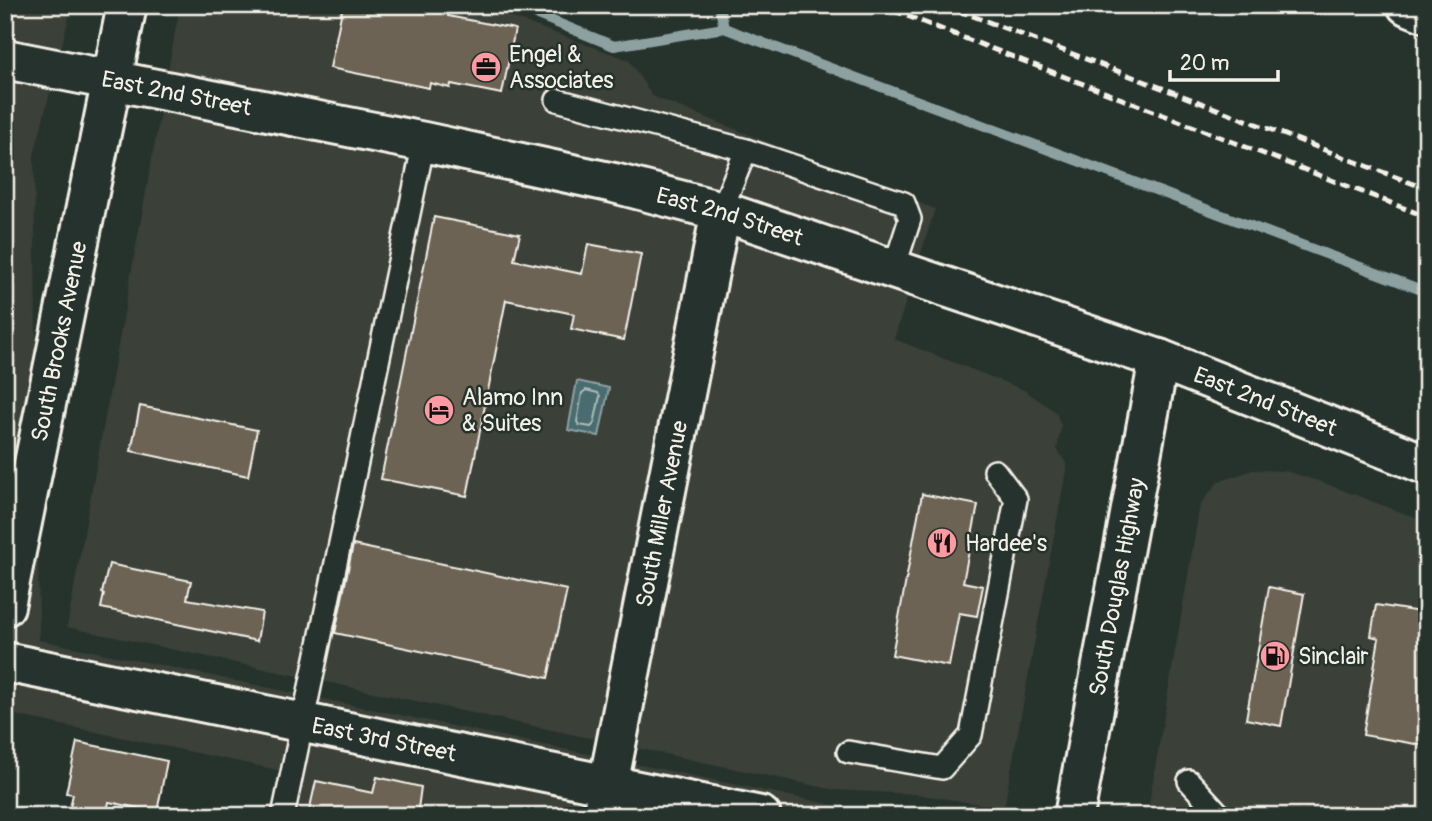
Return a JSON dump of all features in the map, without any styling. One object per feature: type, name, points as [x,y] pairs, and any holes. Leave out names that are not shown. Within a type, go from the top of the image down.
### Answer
[{"type":"street","name":"South Brooks Avenue","points":[[5,606],[127,5]]},
{"type":"street","points":[[1407,5],[1427,13]]},
{"type":"street","name":"East 2nd Street","points":[[5,59],[424,142],[614,183],[721,211],[1159,359],[1427,465]]},
{"type":"street","name":"South Miller Avenue","points":[[605,800],[721,211]]},
{"type":"street","name":"South Douglas Highway","points":[[1074,816],[1159,359]]},
{"type":"street","name":"East 3rd Street","points":[[5,662],[301,723],[605,800],[761,816]]},
{"type":"lane","points":[[557,100],[746,150],[904,203],[910,219],[894,268]]},
{"type":"lane","points":[[283,816],[424,142]]},
{"type":"lane","points":[[721,211],[746,150]]},
{"type":"lane","points":[[848,752],[942,768],[971,734],[1016,499],[995,471]]},
{"type":"lane","points":[[1189,781],[1221,816]]},
{"type":"shaded area","points":[[5,5],[72,5],[34,155],[39,640],[886,816],[269,816],[278,770],[5,713]]},
{"type":"shaded area","points":[[180,5],[477,5],[629,60],[652,96],[935,209],[894,339],[1024,390],[1056,412],[1061,427],[1057,449],[1067,465],[1004,808],[916,794],[835,790],[67,627]]},
{"type":"shaded area","points":[[1253,470],[1285,471],[1427,522],[1427,816],[1147,816],[1200,505],[1218,482]]},
{"type":"water","points":[[577,381],[609,388],[599,436],[568,430]]},
{"type":"building","points":[[343,5],[450,5],[448,16],[515,29],[502,94],[451,84],[450,88],[430,83],[429,88],[330,68]]},
{"type":"building","name":"Alamo Inn & Suites","points":[[434,217],[520,234],[514,260],[582,274],[588,244],[641,254],[624,340],[571,329],[574,314],[506,300],[467,496],[381,479]]},
{"type":"building","points":[[140,406],[257,430],[248,476],[131,451]]},
{"type":"building","name":"Hardee's","points":[[922,494],[978,505],[963,582],[983,586],[977,616],[959,613],[949,666],[892,655]]},
{"type":"building","points":[[353,545],[567,590],[548,678],[335,633]]},
{"type":"building","points":[[109,564],[191,581],[187,599],[262,612],[257,641],[101,608]]},
{"type":"building","name":"Sinclair","points":[[1269,587],[1304,594],[1281,726],[1246,719]]},
{"type":"building","points":[[1376,605],[1427,613],[1427,746],[1363,735],[1379,638],[1371,636]]},
{"type":"building","points":[[77,742],[167,761],[157,812],[109,802],[106,816],[68,816],[73,794],[66,793]]},
{"type":"building","points":[[377,777],[421,787],[417,816],[308,816],[316,781],[373,793]]},
{"type":"waterway","points":[[513,5],[614,46],[724,28]]},
{"type":"waterway","points":[[719,5],[724,28],[1427,292]]},
{"type":"railway","points":[[879,5],[1427,217]]},
{"type":"railway","points":[[944,5],[1427,189]]},
{"type":"place","name":"Engel & Associates","points":[[486,67]]},
{"type":"place","name":"Alamo Inn & Suites","points":[[439,410]]},
{"type":"place","name":"Hardee's","points":[[942,543]]},
{"type":"place","name":"Sinclair","points":[[1275,656]]}]
